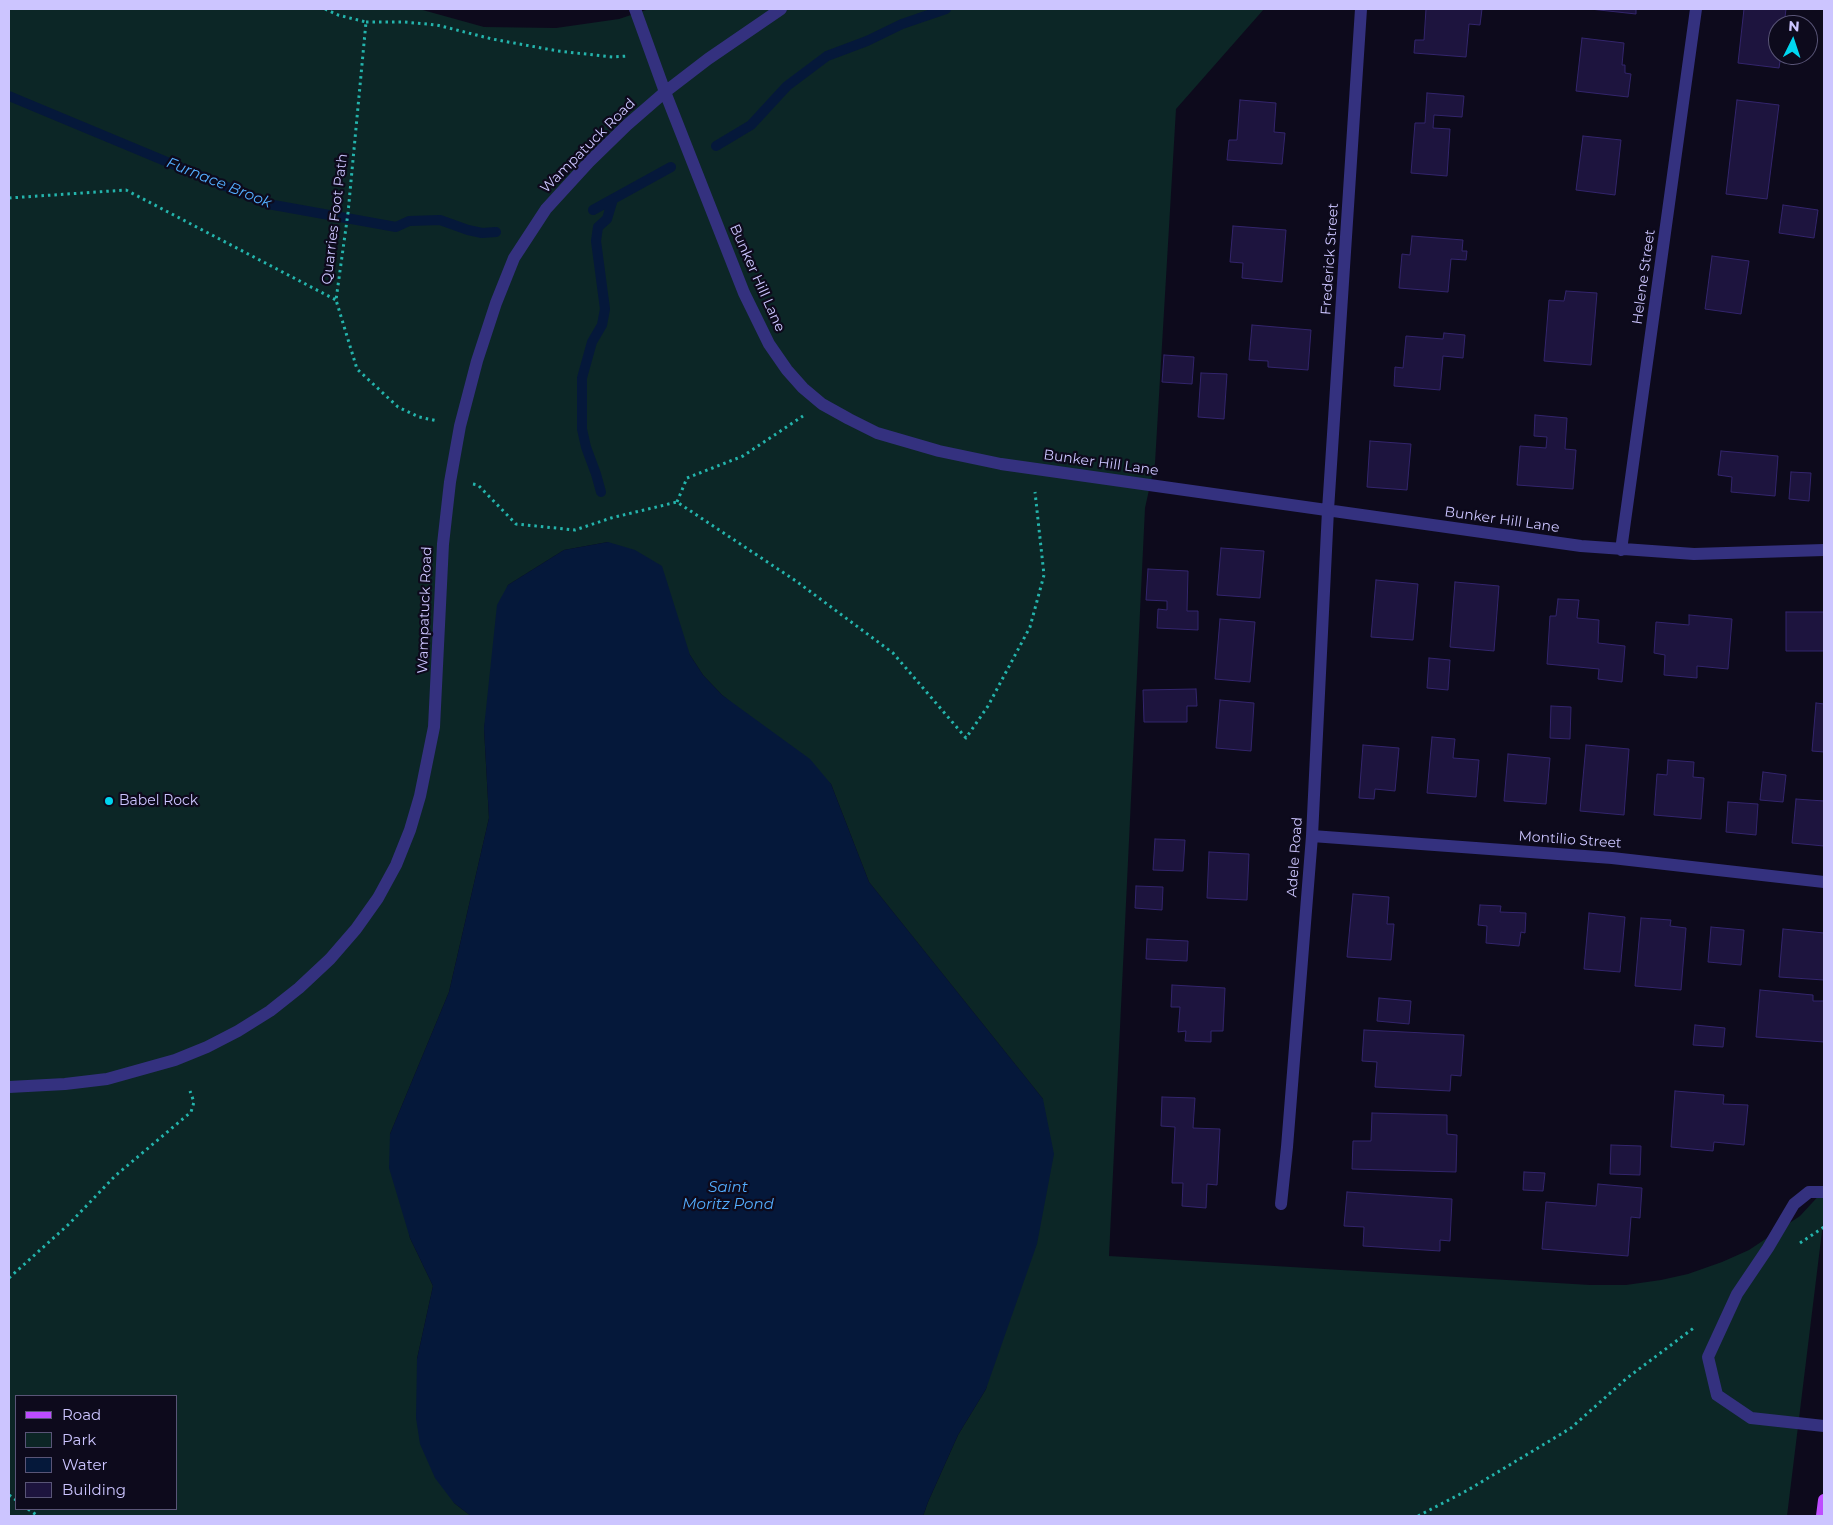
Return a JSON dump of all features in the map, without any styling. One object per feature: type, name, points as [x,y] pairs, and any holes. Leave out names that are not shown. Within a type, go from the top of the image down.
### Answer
[{"type":"main road","points":[[1822,1516],[1824,1500]]},
{"type":"street","name":"Bunker Hill Lane","points":[[635,9],[665,92],[755,319],[769,344],[802,388],[822,404],[849,420],[907,443],[970,458],[1033,469],[1582,546],[1694,554],[1824,550]]},
{"type":"street","name":"Wampatuck Road","points":[[9,1087],[64,1084],[107,1078],[175,1060],[207,1047],[270,1011],[305,982],[330,959],[378,898],[396,865],[410,830],[428,762],[434,728],[442,544],[450,482],[468,391],[504,280],[524,243],[546,209],[568,184],[627,125],[665,92],[735,39],[781,9]]},
{"type":"street","name":"Frederick Street","points":[[1328,510],[1361,9]]},
{"type":"street","name":"Helene Street","points":[[1622,550],[1696,9]]},
{"type":"street","name":"Adele Road","points":[[1281,1204],[1312,836],[1328,510]]},
{"type":"street","name":"Montilio Street","points":[[1312,836],[1612,858],[1824,882]]},
{"type":"street","points":[[1824,1192],[1809,1192],[1794,1204],[1768,1248],[1737,1294],[1708,1357],[1717,1395],[1751,1418],[1824,1426]]},
{"type":"path","points":[[325,9],[338,15],[366,22],[404,22],[436,26],[530,46],[592,55],[613,57],[650,52]]},
{"type":"path","name":"Quarries Foot Path","points":[[366,22],[348,213],[336,300],[357,369],[398,407],[419,417],[460,426]]},
{"type":"path","points":[[9,198],[126,190],[336,300]]},
{"type":"path","points":[[677,502],[687,478],[743,456],[822,404]]},
{"type":"path","points":[[450,482],[478,485],[516,524],[575,530],[611,518],[677,502],[796,581],[893,653],[966,738],[988,706],[1030,627],[1044,574],[1033,469]]},
{"type":"path","points":[[9,1278],[69,1224],[115,1176],[191,1112],[194,1102],[190,1091]]},
{"type":"path","points":[[1796,1245],[1824,1227]]},
{"type":"path","points":[[1418,1516],[1468,1490],[1571,1428],[1627,1378],[1698,1324]]},
{"type":"green space","points":[[9,9],[419,9],[484,27],[556,28],[619,19],[649,9],[1264,9],[1176,109],[1155,463],[1145,508],[1109,1256],[1590,1285],[1626,1285],[1688,1274],[1749,1250],[1800,1216],[1824,1190],[1824,1215],[1787,1516],[923,1516],[958,1435],[986,1389],[1043,1099],[869,882],[831,784],[722,695],[703,675],[608,542],[564,550],[508,585],[484,728],[489,818],[449,992],[390,1134],[410,1238],[433,1286],[417,1359],[454,1503],[471,1516],[9,1516]]},
{"type":"water","name":"Saint Moritz Pond","points":[[608,542],[635,550],[662,566],[690,655],[703,675],[722,695],[810,759],[831,784],[869,882],[1043,1099],[1054,1154],[1037,1244],[986,1389],[958,1435],[923,1516],[471,1516],[454,1503],[435,1478],[420,1444],[416,1418],[417,1359],[433,1286],[410,1238],[389,1168],[390,1134],[449,992],[489,818],[484,728],[497,605],[508,585],[564,550]]},
{"type":"building","points":[[1426,9],[1482,9],[1480,25],[1469,24],[1466,57],[1414,53],[1415,40],[1424,40]]},
{"type":"building","points":[[1590,9],[1636,9],[1636,14]]},
{"type":"building","points":[[1744,9],[1786,9],[1785,15],[1768,15],[1768,65],[1779,65],[1779,68],[1738,63]]},
{"type":"building","points":[[1582,38],[1624,43],[1622,65],[1625,65],[1625,73],[1631,74],[1628,97],[1576,91]]},
{"type":"building","points":[[1427,93],[1464,96],[1462,117],[1434,115],[1433,128],[1450,129],[1447,176],[1411,173],[1415,123],[1425,123]]},
{"type":"building","points":[[1240,100],[1276,103],[1274,132],[1285,133],[1282,164],[1227,160],[1229,140],[1237,140]]},
{"type":"building","points":[[1737,100],[1779,105],[1767,199],[1726,194]]},
{"type":"building","points":[[1583,136],[1621,140],[1615,195],[1576,190]]},
{"type":"building","points":[[1783,205],[1818,210],[1814,238],[1779,233]]},
{"type":"building","points":[[1233,226],[1286,230],[1282,282],[1242,278],[1243,263],[1230,262]]},
{"type":"building","points":[[1412,236],[1463,240],[1462,251],[1467,251],[1466,260],[1451,259],[1448,292],[1399,288],[1402,254],[1410,255]]},
{"type":"building","points":[[1712,256],[1749,261],[1741,314],[1705,309]]},
{"type":"building","points":[[1566,291],[1597,293],[1591,365],[1544,361],[1549,300],[1564,301]]},
{"type":"building","points":[[1252,325],[1311,330],[1308,370],[1268,367],[1268,361],[1249,360]]},
{"type":"building","points":[[1444,333],[1465,335],[1463,358],[1443,356],[1440,390],[1394,386],[1395,367],[1403,368],[1406,336],[1443,339]]},
{"type":"building","points":[[1164,355],[1194,357],[1192,384],[1162,382]]},
{"type":"building","points":[[1201,373],[1227,374],[1224,419],[1198,417]]},
{"type":"building","points":[[1535,415],[1567,418],[1565,449],[1576,450],[1573,489],[1517,485],[1520,446],[1546,448],[1547,437],[1534,436]]},
{"type":"building","points":[[1370,441],[1411,444],[1407,490],[1367,487]]},
{"type":"building","points":[[1721,451],[1778,456],[1775,496],[1731,492],[1732,477],[1718,475]]},
{"type":"building","points":[[1791,472],[1811,473],[1809,501],[1789,499]]},
{"type":"building","points":[[1221,548],[1264,551],[1260,598],[1217,595]]},
{"type":"building","points":[[1148,569],[1188,571],[1187,611],[1198,611],[1198,630],[1157,628],[1158,609],[1167,610],[1167,601],[1146,600]]},
{"type":"building","points":[[1376,580],[1418,584],[1413,640],[1371,637]]},
{"type":"building","points":[[1455,582],[1499,586],[1494,651],[1450,647]]},
{"type":"building","points":[[1558,599],[1579,600],[1577,618],[1599,620],[1598,643],[1625,646],[1622,682],[1598,679],[1599,669],[1547,664],[1550,616],[1556,616]]},
{"type":"building","points":[[1786,612],[1824,612],[1824,651],[1786,651]]},
{"type":"building","points":[[1689,615],[1732,619],[1728,669],[1697,666],[1697,678],[1664,675],[1665,655],[1654,653],[1656,622],[1689,625]]},
{"type":"building","points":[[1220,619],[1255,622],[1250,682],[1215,679]]},
{"type":"building","points":[[1429,658],[1450,660],[1448,690],[1427,688]]},
{"type":"building","points":[[1196,689],[1197,706],[1187,706],[1187,722],[1144,722],[1143,690]]},
{"type":"building","points":[[1220,700],[1254,703],[1251,751],[1216,748]]},
{"type":"building","points":[[1816,703],[1824,704],[1824,752],[1812,751]]},
{"type":"building","points":[[1551,706],[1571,707],[1570,739],[1550,738]]},
{"type":"building","points":[[1432,737],[1455,739],[1453,758],[1479,760],[1476,797],[1427,793]]},
{"type":"building","points":[[1363,745],[1399,748],[1395,791],[1375,789],[1374,799],[1359,798]]},
{"type":"building","points":[[1586,745],[1629,749],[1624,815],[1580,811]]},
{"type":"building","points":[[1508,754],[1550,758],[1546,804],[1504,801]]},
{"type":"building","points":[[1668,760],[1694,762],[1693,777],[1704,778],[1701,819],[1654,815],[1657,774],[1667,775]]},
{"type":"building","points":[[1763,772],[1786,775],[1783,802],[1760,800]]},
{"type":"building","points":[[1796,799],[1824,801],[1824,846],[1792,843]]},
{"type":"building","points":[[1728,802],[1758,804],[1756,835],[1726,832]]},
{"type":"building","points":[[1155,839],[1185,840],[1183,871],[1153,870]]},
{"type":"building","points":[[1209,852],[1249,854],[1247,900],[1207,898]]},
{"type":"building","points":[[1136,886],[1163,887],[1162,910],[1135,908]]},
{"type":"building","points":[[1353,894],[1389,897],[1387,924],[1394,924],[1391,960],[1347,957]]},
{"type":"building","points":[[1480,905],[1501,906],[1500,912],[1526,913],[1525,933],[1521,932],[1519,946],[1486,943],[1487,926],[1478,925]]},
{"type":"building","points":[[1589,913],[1625,917],[1620,972],[1584,969]]},
{"type":"building","points":[[1641,918],[1671,920],[1670,926],[1686,928],[1681,990],[1635,986]]},
{"type":"building","points":[[1711,927],[1744,930],[1741,965],[1708,962]]},
{"type":"building","points":[[1783,929],[1824,933],[1824,980],[1779,977]]},
{"type":"building","points":[[1147,939],[1188,941],[1187,961],[1146,959]]},
{"type":"building","points":[[1172,985],[1225,988],[1223,1031],[1211,1031],[1211,1042],[1185,1041],[1186,1031],[1178,1032],[1180,1007],[1171,1007]]},
{"type":"building","points":[[1760,990],[1813,995],[1813,1001],[1824,1001],[1824,1042],[1756,1037]]},
{"type":"building","points":[[1379,998],[1411,1001],[1409,1024],[1377,1021]]},
{"type":"building","points":[[1695,1025],[1725,1028],[1723,1047],[1693,1045]]},
{"type":"building","points":[[1364,1030],[1464,1035],[1461,1076],[1451,1075],[1450,1091],[1375,1087],[1377,1062],[1362,1061]]},
{"type":"building","points":[[1675,1091],[1724,1095],[1723,1104],[1748,1105],[1744,1145],[1714,1142],[1713,1151],[1671,1147]]},
{"type":"building","points":[[1162,1097],[1195,1098],[1193,1128],[1220,1129],[1217,1185],[1207,1184],[1206,1208],[1182,1206],[1183,1183],[1172,1183],[1175,1127],[1161,1126]]},
{"type":"building","points":[[1372,1113],[1447,1115],[1447,1134],[1457,1135],[1456,1172],[1352,1169],[1353,1141],[1371,1141]]},
{"type":"building","points":[[1611,1145],[1641,1146],[1640,1175],[1610,1174]]},
{"type":"building","points":[[1524,1172],[1545,1173],[1543,1191],[1523,1190]]},
{"type":"building","points":[[1598,1184],[1642,1188],[1640,1218],[1631,1217],[1628,1256],[1542,1249],[1546,1202],[1596,1206]]},
{"type":"building","points":[[1347,1192],[1452,1199],[1450,1241],[1440,1240],[1440,1251],[1363,1246],[1364,1227],[1344,1226]]},
{"type":"waterway","name":"Furnace Brook","points":[[716,146],[751,125],[787,86],[827,56],[867,41],[902,24],[946,9]]},
{"type":"waterway","name":"Furnace Brook","points":[[9,96],[268,204],[396,227],[409,221],[440,220],[468,230],[482,233],[496,232]]},
{"type":"waterway","name":"Furnace Brook","points":[[593,210],[671,167]]},
{"type":"waterway","points":[[601,492],[582,429],[582,378],[592,342],[602,325],[605,309],[596,241],[598,227],[607,219],[613,199]]},
{"type":"place","name":"Babel Rock","points":[[109,801]]}]
